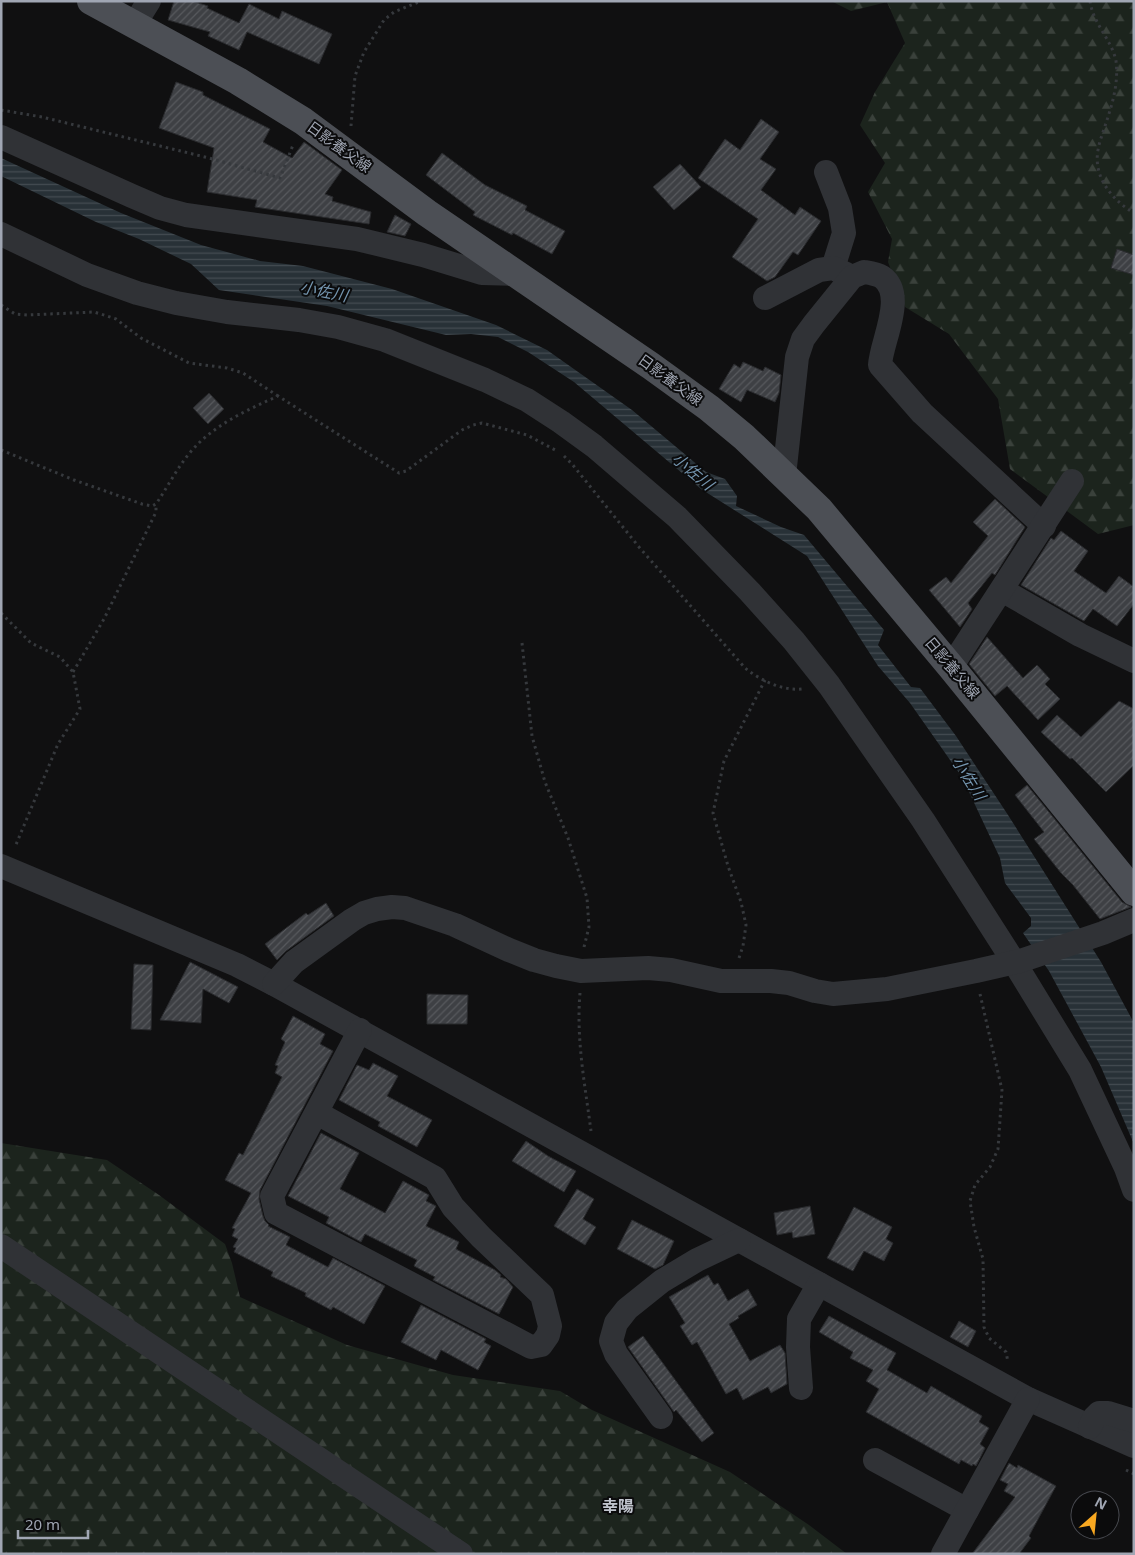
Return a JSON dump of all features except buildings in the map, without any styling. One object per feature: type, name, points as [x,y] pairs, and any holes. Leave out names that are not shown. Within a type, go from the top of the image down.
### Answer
[{"type":"main road","name":"日影養父線","points":[[91,1],[238,81],[303,121],[427,213],[709,408],[744,437],[819,509],[952,667],[1134,892]]},
{"type":"street","points":[[134,25],[149,1]]},
{"type":"street","points":[[1,136],[160,208],[186,215],[357,239],[423,255],[482,274],[516,274]]},
{"type":"street","points":[[784,476],[797,357],[804,339],[842,273],[844,233],[840,208],[826,172]]},
{"type":"street","points":[[1,234],[87,275],[137,293],[176,303],[227,312],[299,320],[385,340],[485,380],[527,400],[594,446],[677,517],[769,613],[829,685],[923,820],[1017,961],[1080,1070],[1126,1168],[1134,1190]]},
{"type":"street","points":[[765,298],[819,270],[842,273],[864,272],[881,276],[888,282],[892,295],[891,319],[880,358],[880,365],[922,413],[1044,526]]},
{"type":"street","points":[[952,667],[1072,481]]},
{"type":"street","points":[[1002,590],[1080,635],[1134,661]]},
{"type":"street","points":[[4,867],[237,965],[360,1030],[1028,1399],[1134,1446]]},
{"type":"street","points":[[274,984],[294,962],[352,920],[364,913],[392,907],[405,908],[455,925],[534,960],[581,971],[648,968],[671,970],[721,981],[771,981],[789,983],[815,992],[840,994],[887,989],[1017,961],[1102,933],[1134,920]]},
{"type":"street","points":[[318,1113],[436,1178],[453,1207],[475,1231],[542,1295],[550,1326],[548,1335],[541,1345],[531,1347],[276,1213],[272,1196],[318,1113],[360,1030]]},
{"type":"street","points":[[661,1417],[616,1354],[611,1341],[616,1323],[627,1309],[662,1281],[697,1260],[739,1240]]},
{"type":"street","points":[[1,1246],[462,1554]]},
{"type":"street","points":[[801,1388],[798,1347],[799,1319],[819,1284]]},
{"type":"street","points":[[943,1554],[1028,1399]]},
{"type":"street","points":[[1090,1427],[1098,1413],[1108,1413],[1134,1421]]},
{"type":"street","points":[[875,1460],[967,1510]]},
{"type":"path","points":[[344,150],[351,126],[355,76],[364,52],[384,20],[394,12],[421,1]]},
{"type":"path","points":[[1090,1],[1097,24],[1116,59],[1117,75],[1115,93],[1098,150],[1100,177],[1109,192],[1120,203],[1134,212]]},
{"type":"path","points":[[1,110],[42,117],[209,158],[280,178],[303,121]]},
{"type":"path","points":[[1,305],[16,314],[94,312],[116,319],[141,338],[189,363],[227,368],[243,373],[400,473],[406,471],[462,430],[473,425],[482,423],[527,435],[564,455],[639,548],[744,668],[765,680],[794,690],[829,685]]},
{"type":"path","points":[[73,672],[104,619],[156,512],[156,504],[189,454],[213,431],[240,414],[278,396]]},
{"type":"path","points":[[1,450],[74,480],[142,504],[152,506],[156,504]]},
{"type":"path","points":[[1,612],[31,643],[60,657],[73,672],[80,709],[58,744],[4,867]]},
{"type":"path","points":[[522,643],[532,736],[545,782],[568,838],[586,898],[589,927],[583,950],[578,1018],[580,1052],[594,1160]]},
{"type":"path","points":[[730,982],[743,946],[746,925],[741,902],[728,866],[713,813],[724,761],[765,680]]},
{"type":"path","points":[[976,971],[994,1062],[1002,1090],[998,1149],[990,1166],[975,1185],[970,1201],[974,1227],[983,1259],[984,1327],[989,1338],[1006,1352],[1010,1367]]},
{"type":"green space","points":[[831,1],[1134,1],[1134,525],[1098,534],[1010,469],[998,399],[949,334],[905,307],[888,262],[892,239],[868,192],[885,163],[860,125],[875,92],[905,43],[887,2],[851,11]]},
{"type":"green space","points":[[1,1143],[107,1160],[159,1195],[225,1244],[232,1263],[240,1297],[347,1345],[453,1375],[560,1391],[592,1410],[730,1472],[809,1525],[847,1554],[1,1554]]},
{"type":"water","name":"小佐川","points":[[1,158],[121,213],[201,245],[260,261],[303,266],[392,289],[496,325],[547,350],[632,410],[706,472],[725,479],[737,496],[736,506],[781,527],[804,535],[884,630],[878,645],[911,687],[920,688],[956,736],[1101,962],[1134,1023],[1134,1144],[1101,1067],[1049,971],[1023,933],[1031,926],[1031,918],[1005,883],[1000,858],[962,777],[910,703],[878,666],[807,556],[701,489],[574,382],[528,352],[498,337],[471,334],[446,335],[327,306],[219,290],[191,264],[139,239],[96,222],[1,176]]},
{"type":"district","name":"幸陽","points":[[618,1506]]}]
